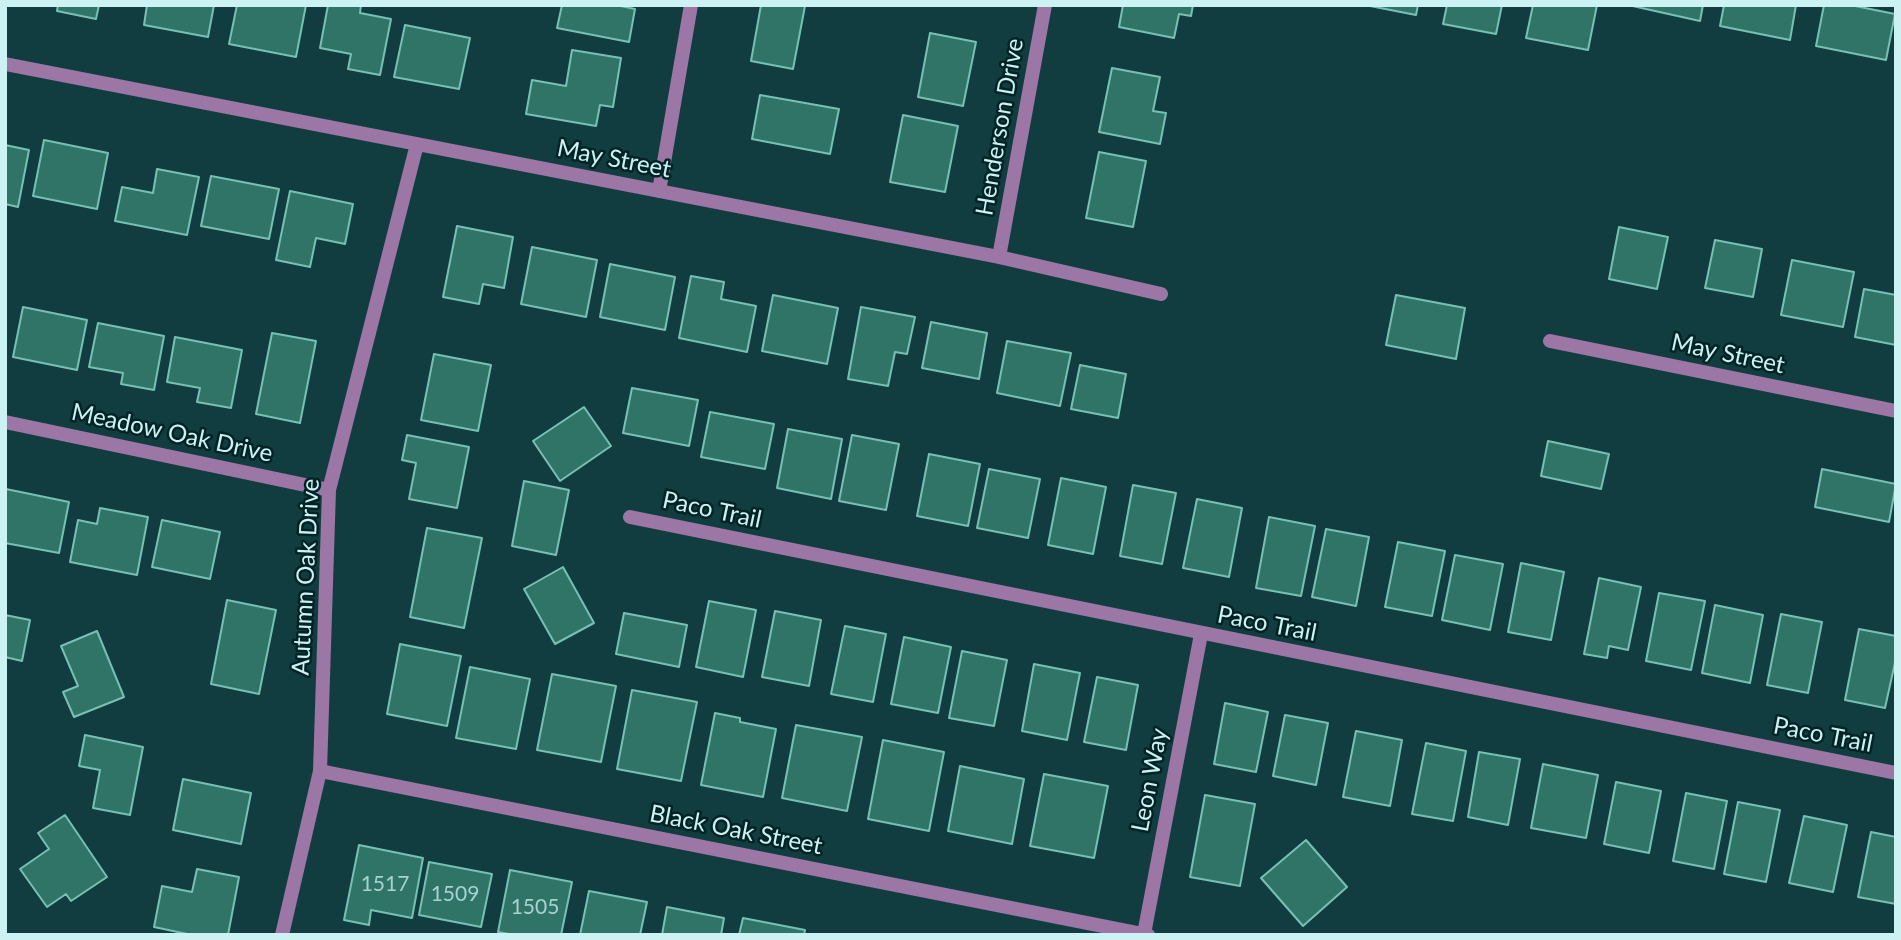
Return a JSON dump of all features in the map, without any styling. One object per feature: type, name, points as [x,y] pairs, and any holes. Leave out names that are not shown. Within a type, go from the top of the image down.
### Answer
[{"type":"street","points":[[659,191],[691,5]]},
{"type":"street","name":"Henderson Drive","points":[[999,257],[1045,5]]},
{"type":"street","name":"May Street","points":[[5,64],[999,257],[1161,294]]},
{"type":"street","name":"Autumn Oak Drive","points":[[282,935],[320,771],[330,490],[417,144]]},
{"type":"street","name":"May Street","points":[[1550,341],[1896,411]]},
{"type":"street","name":"Meadow Oak Drive","points":[[5,422],[330,490]]},
{"type":"street","name":"Paco Trail","points":[[630,517],[1896,773]]},
{"type":"street","name":"Leon Way","points":[[1146,934],[1201,634]]},
{"type":"street","name":"Black Oak Street","points":[[320,771],[1146,934]]},
{"type":"building","points":[[58,5],[99,5],[96,19],[57,11]]},
{"type":"building","points":[[147,5],[214,5],[208,37],[144,25]]},
{"type":"building","points":[[237,5],[306,5],[296,57],[229,44]]},
{"type":"building","points":[[328,5],[361,5],[360,13],[391,19],[380,75],[348,69],[351,54],[320,48]]},
{"type":"building","points":[[562,5],[616,5],[635,9],[629,42],[557,28]]},
{"type":"building","points":[[761,5],[805,6],[793,69],[751,61]]},
{"type":"building","points":[[1123,5],[1193,5],[1191,16],[1179,14],[1174,38],[1119,27]]},
{"type":"building","points":[[1365,5],[1418,5],[1416,15]]},
{"type":"building","points":[[1447,5],[1502,5],[1496,34],[1443,24]]},
{"type":"building","points":[[1533,5],[1597,5],[1588,50],[1526,38]]},
{"type":"building","points":[[1628,5],[1703,5],[1700,21]]},
{"type":"building","points":[[1724,5],[1796,5],[1790,40],[1720,26]]},
{"type":"building","points":[[1824,5],[1850,5],[1895,14],[1886,60],[1816,46]]},
{"type":"building","points":[[405,25],[470,38],[459,89],[394,77]]},
{"type":"building","points":[[930,33],[976,42],[963,106],[918,97]]},
{"type":"building","points":[[572,50],[621,58],[613,107],[600,105],[596,126],[526,114],[532,80],[566,86]]},
{"type":"building","points":[[1112,68],[1160,77],[1153,111],[1166,113],[1160,144],[1099,132]]},
{"type":"building","points":[[760,95],[839,109],[830,154],[752,139]]},
{"type":"building","points":[[903,115],[958,126],[945,192],[890,182]]},
{"type":"building","points":[[44,140],[108,153],[97,209],[33,196]]},
{"type":"building","points":[[5,145],[29,150],[18,207],[5,204]]},
{"type":"building","points":[[1099,152],[1146,161],[1133,227],[1086,218]]},
{"type":"building","points":[[157,169],[199,177],[187,235],[115,221],[122,187],[153,193]]},
{"type":"building","points":[[211,176],[279,189],[269,239],[201,226]]},
{"type":"building","points":[[290,191],[353,204],[345,244],[316,238],[310,267],[276,260]]},
{"type":"building","points":[[457,226],[513,237],[504,288],[483,284],[479,304],[443,297]]},
{"type":"building","points":[[1619,227],[1668,237],[1657,289],[1609,279]]},
{"type":"building","points":[[1715,240],[1762,249],[1753,297],[1705,288]]},
{"type":"building","points":[[532,247],[597,260],[586,317],[521,304]]},
{"type":"building","points":[[1792,260],[1854,272],[1843,327],[1781,315]]},
{"type":"building","points":[[610,264],[675,277],[665,330],[600,317]]},
{"type":"building","points":[[691,276],[724,282],[721,299],[756,306],[747,352],[679,338]]},
{"type":"building","points":[[1864,289],[1896,295],[1896,345],[1855,337]]},
{"type":"building","points":[[773,295],[838,308],[827,364],[762,351]]},
{"type":"building","points":[[1396,295],[1465,308],[1456,359],[1386,345]]},
{"type":"building","points":[[23,307],[87,320],[77,370],[13,357]]},
{"type":"building","points":[[861,307],[915,317],[907,354],[895,352],[888,386],[848,379]]},
{"type":"building","points":[[931,322],[987,333],[979,379],[922,368]]},
{"type":"building","points":[[98,323],[164,336],[154,390],[121,384],[123,373],[89,367]]},
{"type":"building","points":[[272,333],[316,341],[300,423],[256,414]]},
{"type":"building","points":[[175,337],[242,350],[231,408],[197,402],[200,388],[167,382]]},
{"type":"building","points":[[1007,341],[1071,353],[1060,406],[997,393]]},
{"type":"building","points":[[434,354],[491,365],[478,431],[421,420]]},
{"type":"building","points":[[1080,365],[1126,374],[1118,418],[1071,409]]},
{"type":"building","points":[[632,388],[698,400],[689,446],[623,433]]},
{"type":"building","points":[[584,407],[611,446],[560,481],[533,441]]},
{"type":"building","points":[[710,412],[774,424],[765,469],[701,457]]},
{"type":"building","points":[[788,429],[842,439],[831,499],[777,488]]},
{"type":"building","points":[[407,435],[469,447],[457,508],[409,499],[416,463],[402,460]]},
{"type":"building","points":[[852,435],[899,444],[886,510],[839,501]]},
{"type":"building","points":[[1548,441],[1609,454],[1601,489],[1541,476]]},
{"type":"building","points":[[929,454],[980,464],[968,526],[917,516]]},
{"type":"building","points":[[989,469],[1040,479],[1028,538],[977,528]]},
{"type":"building","points":[[1822,469],[1896,484],[1889,522],[1815,507]]},
{"type":"building","points":[[1061,478],[1106,487],[1093,554],[1048,545]]},
{"type":"building","points":[[524,481],[569,490],[556,555],[512,546]]},
{"type":"building","points":[[1133,485],[1176,493],[1162,564],[1120,556]]},
{"type":"building","points":[[6,489],[69,502],[59,553],[5,543]]},
{"type":"building","points":[[1197,499],[1242,508],[1229,577],[1183,568]]},
{"type":"building","points":[[100,508],[148,517],[137,575],[70,562],[78,520],[97,524]]},
{"type":"building","points":[[1269,517],[1315,526],[1301,596],[1256,588]]},
{"type":"building","points":[[162,520],[220,532],[210,579],[152,567]]},
{"type":"building","points":[[427,528],[482,538],[464,628],[410,617]]},
{"type":"building","points":[[1326,529],[1369,537],[1356,606],[1312,597]]},
{"type":"building","points":[[1398,542],[1445,551],[1432,616],[1385,607]]},
{"type":"building","points":[[1455,555],[1503,564],[1490,630],[1442,620]]},
{"type":"building","points":[[1521,563],[1564,572],[1551,640],[1508,632]]},
{"type":"building","points":[[563,567],[594,623],[555,644],[524,589]]},
{"type":"building","points":[[1599,578],[1641,587],[1628,650],[1609,646],[1607,658],[1584,654]]},
{"type":"building","points":[[1659,593],[1705,601],[1691,670],[1646,661]]},
{"type":"building","points":[[227,600],[276,610],[259,694],[211,684]]},
{"type":"building","points":[[709,601],[756,610],[743,677],[696,667]]},
{"type":"building","points":[[1715,605],[1763,615],[1750,683],[1702,673]]},
{"type":"building","points":[[775,611],[821,620],[809,686],[762,677]]},
{"type":"building","points":[[624,613],[687,625],[679,667],[616,654]]},
{"type":"building","points":[[1781,614],[1822,622],[1808,693],[1767,685]]},
{"type":"building","points":[[5,615],[30,620],[22,661],[5,657]]},
{"type":"building","points":[[845,626],[886,634],[873,702],[831,694]]},
{"type":"building","points":[[1859,629],[1896,636],[1896,658],[1885,708],[1845,700]]},
{"type":"building","points":[[97,631],[124,697],[74,717],[63,692],[78,686],[61,646]]},
{"type":"building","points":[[904,637],[951,647],[938,713],[891,704]]},
{"type":"building","points":[[400,644],[461,656],[447,726],[387,714]]},
{"type":"building","points":[[962,651],[1007,660],[994,726],[949,718]]},
{"type":"building","points":[[1034,664],[1080,673],[1067,740],[1022,731]]},
{"type":"building","points":[[470,667],[530,679],[516,749],[456,738]]},
{"type":"building","points":[[552,674],[616,686],[601,762],[537,750]]},
{"type":"building","points":[[1097,677],[1138,685],[1126,750],[1084,742]]},
{"type":"building","points":[[632,690],[697,702],[681,781],[617,769]]},
{"type":"building","points":[[1225,703],[1268,712],[1256,772],[1214,764]]},
{"type":"building","points":[[715,713],[740,718],[740,722],[776,729],[763,797],[701,785]]},
{"type":"building","points":[[1285,715],[1328,723],[1316,785],[1273,776]]},
{"type":"building","points":[[796,725],[862,737],[847,811],[782,798]]},
{"type":"building","points":[[1356,731],[1402,740],[1390,806],[1343,797]]},
{"type":"building","points":[[85,735],[143,747],[130,815],[93,808],[100,770],[79,766]]},
{"type":"building","points":[[883,740],[944,752],[929,831],[868,819]]},
{"type":"building","points":[[1426,743],[1466,751],[1453,821],[1412,814]]},
{"type":"building","points":[[1479,752],[1520,759],[1508,825],[1468,817]]},
{"type":"building","points":[[1543,764],[1598,775],[1586,838],[1531,828]]},
{"type":"building","points":[[960,766],[1024,779],[1012,844],[948,831]]},
{"type":"building","points":[[1044,774],[1108,786],[1094,858],[1030,846]]},
{"type":"building","points":[[183,779],[251,793],[241,844],[173,830]]},
{"type":"building","points":[[1616,782],[1661,791],[1649,853],[1604,844]]},
{"type":"building","points":[[1686,793],[1727,801],[1714,869],[1673,861]]},
{"type":"building","points":[[1205,795],[1255,804],[1240,886],[1190,877]]},
{"type":"building","points":[[1738,802],[1780,810],[1766,882],[1724,874]]},
{"type":"building","points":[[65,815],[107,877],[71,901],[66,894],[47,907],[20,869],[49,849],[38,833]]},
{"type":"building","points":[[1804,816],[1847,825],[1833,892],[1789,883]]},
{"type":"building","points":[[1871,832],[1896,837],[1896,904],[1858,897]]},
{"type":"building","points":[[1306,840],[1347,887],[1303,926],[1261,878]]},
{"type":"building","points":[[359,845],[423,858],[412,918],[371,910],[369,925],[344,920]]},
{"type":"building","points":[[429,862],[492,874],[481,927],[419,915]]},
{"type":"building","points":[[197,869],[239,877],[228,935],[192,935],[154,927],[162,886],[192,892]]},
{"type":"building","points":[[510,870],[572,882],[561,935],[514,935],[498,932]]},
{"type":"building","points":[[589,891],[647,902],[640,935],[580,935]]},
{"type":"building","points":[[667,907],[724,918],[721,935],[662,935]]},
{"type":"building","points":[[743,918],[805,930],[804,935],[739,935]]}]
